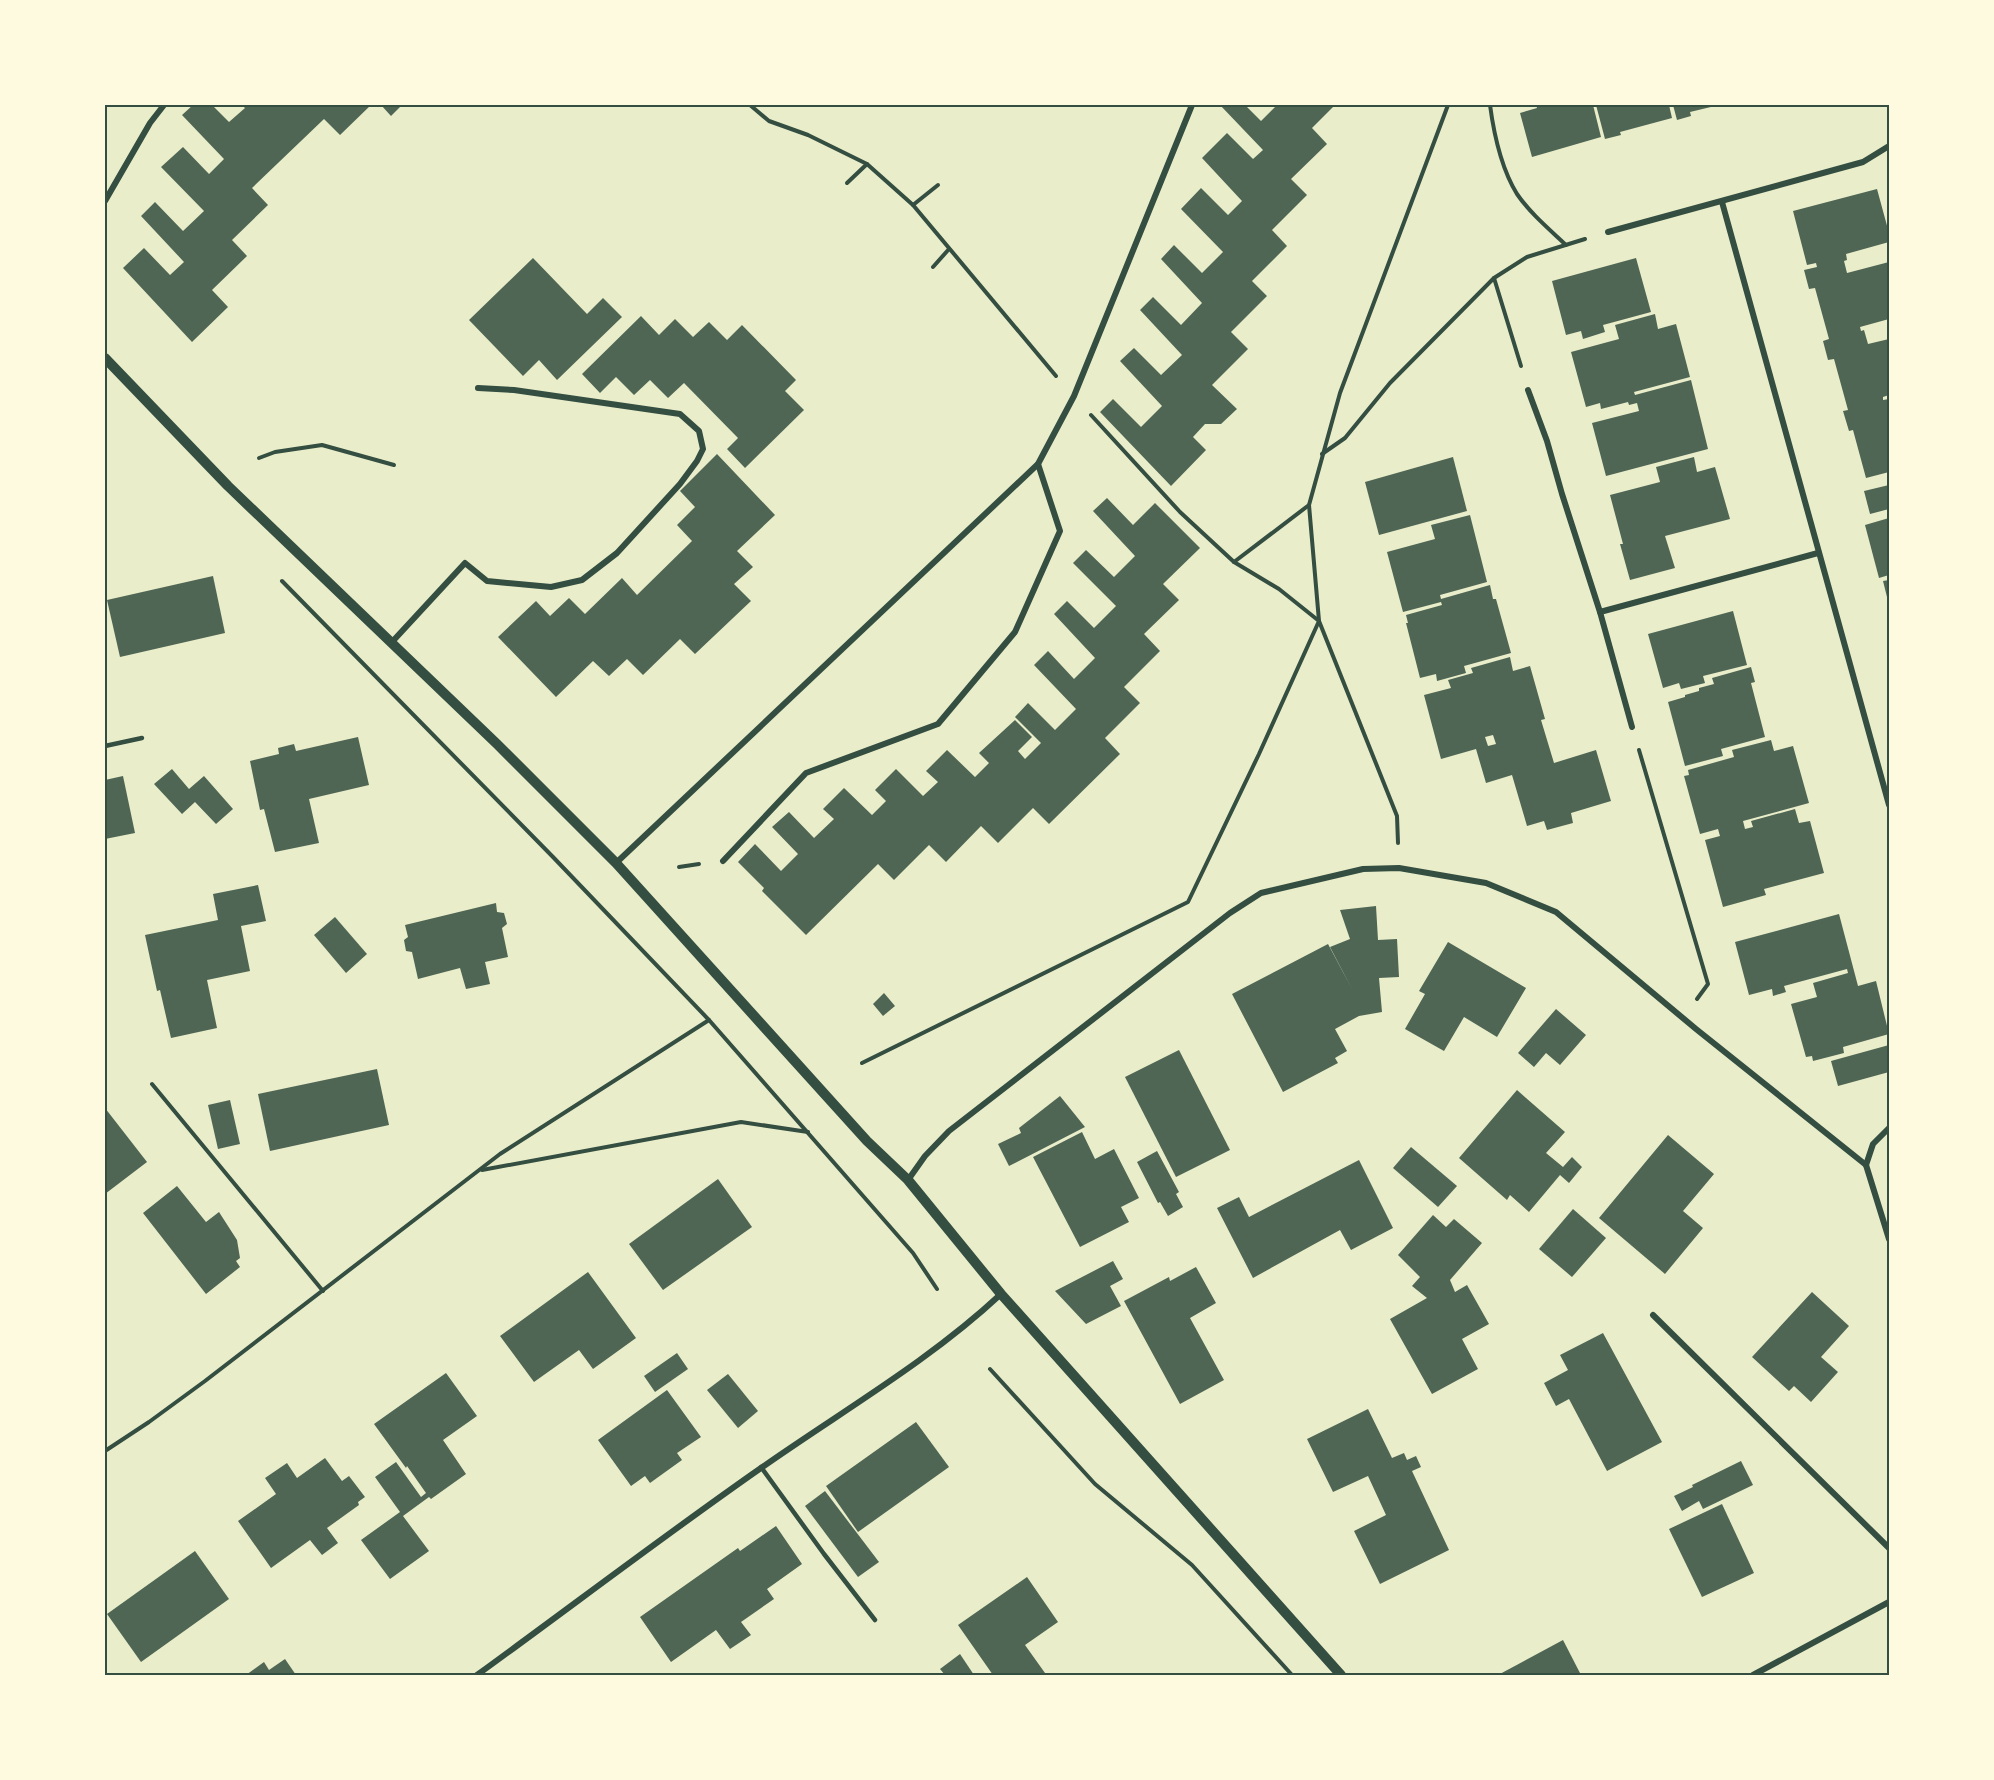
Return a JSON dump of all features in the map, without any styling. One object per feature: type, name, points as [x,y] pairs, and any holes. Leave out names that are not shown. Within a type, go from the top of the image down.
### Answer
[{"type":"street","points":[[105,201],[150,123],[164,105]]},
{"type":"street","points":[[616,863],[1038,464],[1074,396],[1192,105]]},
{"type":"street","points":[[1608,232],[1863,162],[1889,147]]},
{"type":"street","points":[[1722,202],[1889,805]]},
{"type":"street","points":[[105,358],[228,486],[497,744],[616,863],[867,1141],[908,1180],[1001,1294],[1341,1675]]},
{"type":"street","points":[[392,642],[465,563],[487,581],[551,587],[582,580],[617,553],[680,484],[698,461],[703,449],[699,431],[680,414],[514,390],[478,388]]},
{"type":"street","points":[[1528,390],[1547,441],[1600,612],[1632,728]]},
{"type":"street","points":[[723,861],[806,773],[938,724],[1015,632],[1060,531],[1038,464]]},
{"type":"street","points":[[1600,612],[1818,553]]},
{"type":"street","points":[[908,1180],[925,1156],[949,1131],[1230,913],[1261,893],[1363,869],[1399,868],[1486,883],[1556,912],[1696,1029],[1866,1165],[1889,1239]]},
{"type":"street","points":[[1866,1165],[1873,1144],[1889,1128]]},
{"type":"street","points":[[477,1675],[761,1467],[923,1359],[961,1330],[1001,1294]]},
{"type":"street","points":[[1653,1315],[1889,1548]]},
{"type":"street","points":[[1753,1675],[1889,1602]]},
{"type":"lane","points":[[105,746],[142,738]]},
{"type":"lane","points":[[761,1467],[875,1620]]},
{"type":"path","points":[[750,105],[769,121],[808,135],[867,164],[913,205],[1074,396],[1180,512],[1234,562],[1279,590],[1319,621]]},
{"type":"path","points":[[1399,868],[1397,816],[1319,621],[1309,505],[1340,393],[1448,105]]},
{"type":"path","points":[[1490,105],[1502,163],[1517,194],[1566,245]]},
{"type":"path","points":[[847,183],[867,164]]},
{"type":"path","points":[[913,205],[938,186]]},
{"type":"path","points":[[1322,455],[1345,438],[1390,382],[1494,278],[1527,257],[1608,232]]},
{"type":"path","points":[[933,267],[949,249]]},
{"type":"path","points":[[1494,278],[1528,390]]},
{"type":"path","points":[[259,458],[275,452],[322,445],[394,465]]},
{"type":"path","points":[[1234,562],[1309,505]]},
{"type":"path","points":[[274,573],[553,856],[709,1020],[914,1253],[937,1289]]},
{"type":"path","points":[[862,1063],[1188,902],[1259,754],[1319,621]]},
{"type":"path","points":[[1632,728],[1708,984],[1697,1000]]},
{"type":"path","points":[[105,1451],[158,1415],[510,1148],[709,1020]]},
{"type":"path","points":[[152,1084],[323,1291]]},
{"type":"path","points":[[478,1171],[741,1122],[808,1132]]},
{"type":"path","points":[[990,1369],[1095,1484],[1192,1565],[1292,1675]]},
{"type":"building","points":[[193,105],[212,105],[229,122],[245,108],[242,105],[371,105],[340,135],[324,119],[252,188],[268,205],[232,240],[247,256],[212,290],[228,307],[192,342],[123,268],[144,248],[170,275],[184,262],[141,216],[155,202],[183,231],[204,211],[161,167],[183,147],[209,174],[224,159],[182,115]]},
{"type":"building","points":[[381,105],[402,105],[391,116]]},
{"type":"building","points":[[1220,105],[1245,105],[1261,121],[1277,105],[1335,105],[1312,128],[1327,144],[1291,179],[1307,195],[1272,230],[1287,246],[1252,281],[1267,296],[1231,332],[1248,349],[1212,385],[1237,409],[1221,424],[1205,424],[1193,437],[1206,450],[1171,486],[1100,412],[1113,399],[1141,427],[1162,406],[1120,361],[1134,348],[1161,375],[1182,355],[1140,310],[1153,297],[1181,325],[1202,303],[1161,259],[1174,245],[1202,273],[1223,252],[1181,209],[1201,188],[1228,215],[1242,201],[1202,158],[1227,133],[1253,159],[1263,150]]},
{"type":"building","points":[[1536,105],[1593,105],[1601,137],[1532,157],[1520,113],[1537,108]]},
{"type":"building","points":[[1596,105],[1669,105],[1672,118],[1620,132],[1621,135],[1605,139]]},
{"type":"building","points":[[1673,105],[1715,106],[1690,112],[1691,116],[1677,120]]},
{"type":"building","points":[[1877,189],[1889,233],[1889,242],[1846,254],[1847,260],[1844,261],[1847,273],[1889,262],[1889,319],[1860,327],[1861,331],[1864,330],[1868,344],[1889,339],[1889,395],[1883,397],[1883,400],[1889,399],[1889,472],[1866,478],[1853,430],[1849,431],[1843,411],[1848,410],[1834,359],[1828,360],[1823,341],[1829,339],[1815,288],[1809,289],[1804,270],[1817,267],[1816,263],[1807,265],[1793,211]]},
{"type":"building","points":[[533,258],[587,314],[603,298],[622,317],[557,380],[539,360],[523,376],[469,320]]},
{"type":"building","points":[[1636,258],[1651,312],[1603,325],[1605,332],[1583,339],[1581,331],[1566,335],[1552,281]]},
{"type":"building","points":[[1655,314],[1658,329],[1676,324],[1690,377],[1634,392],[1635,395],[1691,380],[1708,449],[1606,476],[1592,423],[1639,411],[1637,403],[1629,405],[1628,402],[1601,409],[1600,403],[1586,407],[1571,352],[1619,339],[1615,325]]},
{"type":"building","points":[[641,316],[659,335],[675,319],[693,337],[709,322],[727,340],[742,325],[796,380],[785,391],[804,410],[745,468],[727,449],[738,438],[684,383],[668,398],[650,380],[634,395],[616,377],[600,393],[582,374]]},
{"type":"building","points":[[717,454],[775,515],[737,551],[753,567],[734,584],[751,601],[695,654],[680,639],[643,675],[627,659],[609,676],[593,661],[556,697],[498,637],[536,601],[550,616],[569,598],[585,614],[622,578],[637,595],[692,541],[677,525],[695,507],[680,491]]},
{"type":"building","points":[[1453,457],[1467,511],[1379,535],[1365,482]]},
{"type":"building","points":[[1694,457],[1697,472],[1715,467],[1730,519],[1665,536],[1675,568],[1630,580],[1610,495],[1660,482],[1656,467]]},
{"type":"building","points":[[1889,485],[1889,509],[1870,514],[1864,491]]},
{"type":"building","points":[[1107,498],[1133,525],[1155,503],[1200,548],[1163,584],[1179,600],[1144,634],[1160,651],[1124,687],[1140,703],[1105,738],[1120,754],[1049,824],[1033,808],[998,843],[981,826],[946,862],[929,845],[894,880],[878,864],[806,935],[762,891],[764,888],[738,862],[755,844],[781,871],[798,854],[772,827],[789,812],[814,838],[834,819],[823,809],[844,788],[872,815],[886,801],[875,790],[896,769],[923,796],[938,782],[926,771],[947,750],[975,777],[989,763],[979,753],[1015,720],[1032,737],[1018,751],[1025,759],[1041,743],[1015,717],[1028,703],[1055,730],[1076,709],[1034,665],[1048,651],[1074,679],[1095,658],[1054,614],[1067,601],[1094,628],[1116,606],[1073,563],[1086,550],[1114,577],[1135,556],[1093,511]]},
{"type":"building","points":[[1470,515],[1487,582],[1440,595],[1441,599],[1490,585],[1511,653],[1464,666],[1466,673],[1437,681],[1436,674],[1420,678],[1406,615],[1442,605],[1441,602],[1403,612],[1387,552],[1435,539],[1431,525]]},
{"type":"building","points":[[1889,518],[1889,575],[1879,578],[1865,525]]},
{"type":"building","points":[[213,576],[225,633],[120,657],[107,600]]},
{"type":"building","points":[[1889,580],[1889,601],[1888,601],[1883,581]]},
{"type":"building","points":[[1733,611],[1747,665],[1703,676],[1705,683],[1681,689],[1679,683],[1663,688],[1648,634]]},
{"type":"building","points":[[1510,657],[1513,671],[1530,666],[1545,719],[1541,720],[1554,763],[1596,750],[1611,801],[1571,813],[1573,823],[1547,830],[1544,821],[1527,826],[1512,775],[1486,783],[1476,749],[1441,759],[1424,695],[1451,688],[1448,680],[1473,673],[1471,668]],"holes":[[[1493,735],[1496,744],[1488,746],[1485,737]]]},
{"type":"building","points":[[1751,667],[1755,682],[1751,683],[1765,737],[1721,749],[1723,756],[1685,766],[1668,702],[1714,684],[1712,678]]},
{"type":"building","points":[[358,737],[369,785],[309,799],[319,843],[275,852],[264,809],[260,810],[250,761],[279,754],[278,748],[294,744],[296,751]]},
{"type":"building","points":[[1771,740],[1774,751],[1793,746],[1809,803],[1743,821],[1745,829],[1753,827],[1751,821],[1795,809],[1799,823],[1810,821],[1824,873],[1764,889],[1766,895],[1723,907],[1705,840],[1720,836],[1718,829],[1700,834],[1684,776],[1689,775],[1688,770],[1734,757],[1732,750]]},
{"type":"building","points":[[172,769],[189,789],[204,776],[233,809],[216,824],[195,802],[182,814],[154,784]]},
{"type":"building","points":[[123,776],[135,833],[105,839],[105,780]]},
{"type":"building","points":[[258,885],[266,921],[241,926],[250,971],[207,980],[217,1028],[171,1038],[160,990],[157,991],[145,935],[218,920],[213,894]]},
{"type":"building","points":[[496,903],[497,912],[504,913],[507,924],[502,928],[508,957],[485,962],[490,984],[466,989],[460,968],[418,979],[412,952],[406,951],[404,940],[408,937],[405,925]]},
{"type":"building","points":[[1376,906],[1378,940],[1397,939],[1399,977],[1379,978],[1382,1012],[1359,1016],[1335,1029],[1347,1051],[1335,1058],[1338,1063],[1283,1092],[1232,994],[1328,944],[1352,989],[1330,947],[1350,939],[1340,910]]},
{"type":"building","points":[[1839,914],[1858,986],[1876,981],[1889,1034],[1843,1047],[1844,1053],[1813,1061],[1812,1056],[1806,1057],[1791,1004],[1817,997],[1813,983],[1848,973],[1847,969],[1784,986],[1786,992],[1773,996],[1772,989],[1749,995],[1735,942]]},
{"type":"building","points":[[335,917],[367,954],[346,973],[314,935]]},
{"type":"building","points":[[1448,942],[1526,988],[1497,1037],[1464,1017],[1444,1051],[1405,1029],[1425,994],[1419,991]]},
{"type":"building","points":[[884,993],[895,1006],[883,1016],[873,1004]]},
{"type":"building","points":[[1556,1009],[1586,1035],[1560,1065],[1546,1053],[1534,1067],[1518,1053]]},
{"type":"building","points":[[1889,1045],[1889,1072],[1838,1086],[1831,1061]]},
{"type":"building","points":[[1179,1050],[1230,1150],[1176,1177],[1125,1077]]},
{"type":"building","points":[[377,1069],[389,1125],[270,1151],[258,1094]]},
{"type":"building","points":[[1517,1090],[1565,1132],[1546,1153],[1563,1167],[1572,1157],[1582,1167],[1569,1183],[1560,1175],[1529,1212],[1510,1195],[1507,1200],[1459,1158]]},
{"type":"building","points":[[1060,1096],[1085,1127],[1009,1166],[998,1144],[1021,1133],[1019,1128]]},
{"type":"building","points":[[230,1100],[240,1144],[218,1149],[208,1105]]},
{"type":"building","points":[[105,1108],[147,1162],[105,1194]]},
{"type":"building","points":[[1082,1132],[1095,1159],[1114,1149],[1139,1198],[1121,1207],[1129,1222],[1080,1247],[1033,1157]]},
{"type":"building","points":[[1668,1135],[1714,1174],[1683,1211],[1703,1228],[1665,1274],[1599,1218]]},
{"type":"building","points":[[1411,1147],[1457,1186],[1438,1207],[1393,1168]]},
{"type":"building","points":[[1157,1151],[1179,1192],[1176,1194],[1183,1207],[1168,1216],[1160,1202],[1158,1203],[1137,1162]]},
{"type":"building","points":[[1359,1160],[1393,1228],[1351,1250],[1340,1230],[1253,1278],[1217,1208],[1239,1197],[1249,1217]]},
{"type":"building","points":[[718,1179],[752,1227],[663,1290],[629,1244]]},
{"type":"building","points":[[177,1186],[206,1222],[219,1212],[237,1240],[240,1258],[236,1261],[240,1267],[206,1294],[143,1213]]},
{"type":"building","points":[[1573,1209],[1606,1238],[1572,1277],[1539,1249]]},
{"type":"building","points":[[1433,1215],[1446,1227],[1454,1219],[1482,1243],[1450,1280],[1455,1292],[1467,1285],[1489,1324],[1462,1339],[1478,1369],[1432,1394],[1390,1319],[1427,1298],[1412,1286],[1420,1277],[1398,1255]]},
{"type":"building","points":[[1113,1261],[1123,1279],[1110,1286],[1121,1306],[1086,1324],[1055,1291]]},
{"type":"building","points":[[1196,1267],[1216,1303],[1190,1318],[1224,1380],[1180,1404],[1124,1301],[1169,1277],[1170,1281]]},
{"type":"building","points":[[588,1272],[636,1338],[593,1369],[579,1350],[534,1382],[500,1336]]},
{"type":"building","points":[[1812,1292],[1849,1326],[1821,1357],[1838,1372],[1811,1402],[1794,1386],[1789,1391],[1752,1357]]},
{"type":"building","points":[[1603,1333],[1662,1442],[1607,1471],[1569,1399],[1556,1406],[1544,1383],[1568,1370],[1560,1355]]},
{"type":"building","points":[[677,1353],[688,1369],[655,1392],[644,1376]]},
{"type":"building","points":[[446,1373],[477,1416],[443,1440],[466,1474],[403,1516],[429,1551],[390,1579],[361,1540],[400,1512],[375,1477],[396,1462],[421,1497],[426,1493],[374,1424]]},
{"type":"building","points":[[728,1374],[758,1411],[738,1428],[707,1390]]},
{"type":"building","points":[[667,1390],[701,1437],[677,1453],[682,1460],[650,1483],[645,1476],[631,1486],[598,1440]]},
{"type":"building","points":[[1368,1409],[1392,1458],[1404,1453],[1407,1460],[1416,1456],[1421,1467],[1412,1471],[1449,1550],[1380,1584],[1354,1531],[1386,1515],[1368,1476],[1333,1492],[1307,1439]]},
{"type":"building","points":[[916,1422],[949,1467],[858,1532],[826,1486]]},
{"type":"building","points":[[325,1458],[342,1481],[349,1476],[365,1497],[358,1502],[359,1505],[327,1528],[338,1543],[322,1555],[310,1540],[271,1568],[238,1521],[276,1494],[265,1478],[287,1463],[297,1478]]},
{"type":"building","points":[[1741,1461],[1753,1485],[1703,1509],[1699,1501],[1682,1511],[1674,1496]]},
{"type":"building","points":[[825,1491],[879,1562],[858,1577],[805,1506]]},
{"type":"building","points":[[1722,1504],[1754,1573],[1702,1597],[1669,1529]]},
{"type":"building","points":[[776,1526],[802,1564],[767,1589],[774,1599],[741,1622],[751,1635],[730,1649],[716,1630],[671,1662],[640,1617],[738,1548],[740,1551]]},
{"type":"building","points":[[195,1551],[229,1599],[141,1662],[107,1614]]},
{"type":"building","points":[[1027,1577],[1058,1622],[1025,1645],[1045,1673],[1042,1675],[993,1675],[958,1625]]},
{"type":"building","points":[[1563,1640],[1581,1675],[1498,1675]]},
{"type":"building","points":[[960,1654],[974,1675],[945,1675],[940,1669]]},
{"type":"building","points":[[285,1659],[296,1675],[246,1675],[264,1662],[269,1670]]}]
